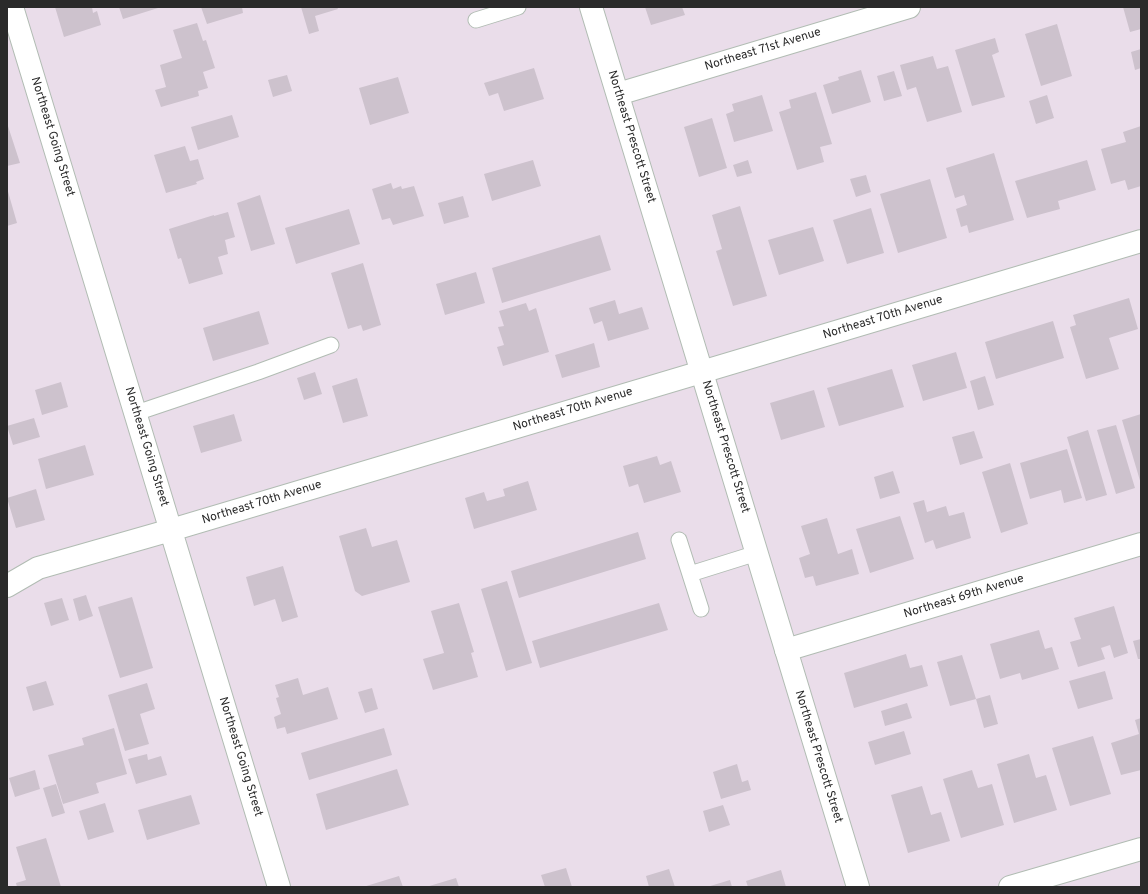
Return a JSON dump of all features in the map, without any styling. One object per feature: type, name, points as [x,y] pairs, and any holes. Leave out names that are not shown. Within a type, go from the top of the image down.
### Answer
[{"type":"street","name":"Northeast Going Street","points":[[12,7],[279,887]]},
{"type":"street","name":"Northeast Prescott Street","points":[[591,7],[858,887]]},
{"type":"street","name":"Northeast 71st Avenue","points":[[618,94],[909,7]]},
{"type":"street","name":"Northeast 70th Avenue","points":[[7,586],[38,568],[171,530],[1141,241]]},
{"type":"street","name":"Northeast 69th Avenue","points":[[786,650],[1141,544]]},
{"type":"street","points":[[1010,887],[1141,849]]},
{"type":"lane","points":[[476,20],[518,7]]},
{"type":"lane","points":[[136,412],[258,372],[331,346]]},
{"type":"lane","points":[[679,540],[701,609]]},
{"type":"lane","points":[[690,574],[757,553]]},
{"type":"building","points":[[55,7],[92,7],[93,13],[97,11],[101,25],[64,37]]},
{"type":"building","points":[[119,7],[158,7],[158,8],[123,19]]},
{"type":"building","points":[[201,7],[242,7],[243,13],[207,24]]},
{"type":"building","points":[[301,7],[337,7],[338,9],[315,16],[319,31],[309,34]]},
{"type":"building","points":[[645,7],[682,7],[685,15],[651,25]]},
{"type":"building","points":[[1123,7],[1141,7],[1141,29],[1130,32]]},
{"type":"building","points":[[197,23],[203,41],[206,40],[215,68],[203,72],[208,88],[198,91],[199,96],[161,107],[155,90],[166,87],[160,65],[182,58],[173,30]]},
{"type":"building","points":[[1057,24],[1072,76],[1041,86],[1025,34]]},
{"type":"building","points":[[995,38],[999,52],[992,55],[1005,97],[972,106],[955,50]]},
{"type":"building","points":[[1141,49],[1141,68],[1135,70],[1131,52]]},
{"type":"building","points":[[933,56],[937,69],[948,66],[962,112],[927,122],[916,87],[907,90],[900,65]]},
{"type":"building","points":[[534,68],[544,99],[504,111],[498,93],[489,96],[484,83]]},
{"type":"building","points":[[861,70],[871,102],[832,114],[823,85],[839,80],[838,77]]},
{"type":"building","points":[[894,71],[902,96],[884,101],[877,76]]},
{"type":"building","points":[[287,75],[292,91],[273,97],[268,80]]},
{"type":"building","points":[[398,77],[409,113],[370,125],[359,88]]},
{"type":"building","points":[[816,92],[832,144],[820,147],[824,162],[797,170],[779,112],[791,108],[789,100]]},
{"type":"building","points":[[762,95],[773,131],[734,142],[726,114],[734,111],[732,104]]},
{"type":"building","points":[[1047,95],[1054,118],[1036,124],[1029,101]]},
{"type":"building","points":[[232,115],[239,137],[198,150],[191,127]]},
{"type":"building","points":[[712,118],[727,168],[699,177],[684,127]]},
{"type":"building","points":[[7,123],[20,163],[7,166]]},
{"type":"building","points":[[1141,126],[1141,186],[1128,190],[1125,180],[1111,184],[1101,149],[1126,142],[1123,132]]},
{"type":"building","points":[[185,146],[190,161],[198,159],[204,179],[196,182],[197,184],[166,193],[154,155]]},
{"type":"building","points":[[994,153],[1014,220],[969,233],[967,225],[961,227],[956,209],[967,205],[964,195],[955,198],[946,168]]},
{"type":"building","points":[[533,160],[541,186],[492,201],[484,174]]},
{"type":"building","points":[[748,160],[752,173],[737,177],[733,165]]},
{"type":"building","points":[[1087,160],[1096,190],[1058,201],[1060,209],[1027,218],[1015,181]]},
{"type":"building","points":[[866,175],[871,192],[856,197],[850,179]]},
{"type":"building","points":[[930,179],[947,238],[898,253],[880,194]]},
{"type":"building","points":[[391,183],[393,189],[401,186],[402,189],[414,186],[424,216],[393,225],[390,218],[382,220],[372,189]]},
{"type":"building","points":[[7,188],[17,223],[7,226]]},
{"type":"building","points":[[260,195],[275,244],[251,251],[237,203]]},
{"type":"building","points":[[463,196],[469,217],[444,224],[438,203]]},
{"type":"building","points":[[740,206],[767,296],[733,306],[716,251],[722,249],[712,215]]},
{"type":"building","points":[[871,208],[884,253],[847,264],[833,220]]},
{"type":"building","points":[[349,209],[360,244],[296,264],[285,228]]},
{"type":"building","points":[[228,212],[235,237],[225,240],[228,254],[218,257],[223,274],[189,284],[181,258],[178,259],[169,229]]},
{"type":"building","points":[[813,227],[824,261],[779,275],[768,240]]},
{"type":"building","points":[[600,235],[611,270],[502,303],[492,268]]},
{"type":"building","points":[[363,263],[381,325],[363,331],[361,325],[348,329],[331,273]]},
{"type":"building","points":[[476,272],[485,303],[445,315],[436,284]]},
{"type":"building","points":[[1129,298],[1138,329],[1109,338],[1119,369],[1086,379],[1070,327],[1076,325],[1073,315]]},
{"type":"building","points":[[615,300],[619,314],[642,307],[649,329],[608,341],[602,321],[594,324],[589,308]]},
{"type":"building","points":[[526,303],[529,311],[536,308],[549,352],[503,366],[497,347],[504,345],[498,327],[504,326],[499,311]]},
{"type":"building","points":[[259,311],[269,344],[213,361],[203,328]]},
{"type":"building","points":[[1053,321],[1064,358],[996,379],[985,342]]},
{"type":"building","points":[[594,343],[600,367],[562,378],[555,355]]},
{"type":"building","points":[[956,352],[967,388],[923,401],[912,365]]},
{"type":"building","points":[[892,369],[904,407],[839,426],[827,388]]},
{"type":"building","points":[[315,372],[322,394],[304,400],[297,378]]},
{"type":"building","points":[[985,376],[994,405],[978,410],[970,381]]},
{"type":"building","points":[[357,378],[368,416],[343,423],[332,386]]},
{"type":"building","points":[[61,382],[68,407],[42,415],[35,390]]},
{"type":"building","points":[[814,390],[825,427],[781,440],[770,403]]},
{"type":"building","points":[[234,414],[242,441],[201,453],[193,426]]},
{"type":"building","points":[[1141,414],[1141,484],[1122,420]]},
{"type":"building","points":[[34,418],[40,437],[13,445],[7,426]]},
{"type":"building","points":[[1116,425],[1135,488],[1116,494],[1097,430]]},
{"type":"building","points":[[1088,430],[1107,495],[1086,501],[1067,437]]},
{"type":"building","points":[[974,431],[983,458],[960,465],[952,437]]},
{"type":"building","points":[[85,445],[94,475],[46,489],[38,459]]},
{"type":"building","points":[[1067,449],[1082,498],[1064,503],[1061,490],[1030,499],[1020,463]]},
{"type":"building","points":[[657,456],[660,465],[671,461],[681,492],[644,503],[638,484],[629,487],[623,466]]},
{"type":"building","points":[[1010,463],[1028,524],[1001,533],[982,472]]},
{"type":"building","points":[[893,471],[900,493],[880,499],[874,477]]},
{"type":"building","points":[[528,481],[537,510],[474,529],[465,498],[484,492],[487,501],[505,496],[503,489]]},
{"type":"building","points":[[36,489],[45,520],[16,528],[7,498]]},
{"type":"building","points":[[924,500],[927,512],[946,506],[949,516],[964,512],[971,538],[936,549],[933,540],[925,543],[913,503]]},
{"type":"building","points":[[900,516],[914,559],[870,573],[856,529]]},
{"type":"building","points":[[827,518],[838,554],[852,549],[859,574],[816,586],[813,576],[805,578],[799,558],[810,554],[801,526]]},
{"type":"building","points":[[366,528],[372,547],[397,540],[410,582],[362,596],[355,591],[339,536]]},
{"type":"building","points":[[638,532],[646,559],[519,598],[511,571]]},
{"type":"building","points":[[283,566],[298,617],[282,622],[275,599],[254,606],[246,577]]},
{"type":"building","points":[[507,581],[532,663],[506,671],[481,589]]},
{"type":"building","points":[[86,595],[93,616],[79,621],[73,599]]},
{"type":"building","points":[[132,597],[153,668],[120,678],[98,607]]},
{"type":"building","points":[[62,598],[69,620],[51,626],[44,603]]},
{"type":"building","points":[[459,603],[474,652],[471,653],[478,677],[433,690],[423,659],[444,653],[431,611]]},
{"type":"building","points":[[659,603],[668,630],[540,668],[532,641]]},
{"type":"building","points":[[1114,606],[1128,653],[1114,658],[1110,645],[1101,648],[1105,659],[1078,667],[1070,642],[1081,639],[1074,618]]},
{"type":"building","points":[[1039,630],[1045,649],[1052,647],[1059,669],[1022,680],[1020,673],[1000,679],[990,644]]},
{"type":"building","points":[[1141,639],[1141,659],[1138,659],[1133,641]]},
{"type":"building","points":[[906,654],[910,668],[922,665],[928,686],[854,708],[844,673]]},
{"type":"building","points":[[962,655],[976,699],[950,706],[937,662]]},
{"type":"building","points":[[1105,671],[1113,699],[1078,709],[1069,681]]},
{"type":"building","points":[[298,678],[303,695],[328,687],[338,719],[287,734],[285,727],[277,729],[274,717],[281,714],[276,698],[279,697],[275,685]]},
{"type":"building","points":[[46,681],[54,705],[33,711],[26,687]]},
{"type":"building","points":[[147,683],[155,709],[140,714],[149,744],[125,751],[108,695]]},
{"type":"building","points":[[372,688],[378,709],[365,713],[358,692]]},
{"type":"building","points":[[990,695],[998,724],[984,728],[976,699]]},
{"type":"building","points":[[907,703],[912,718],[885,726],[881,711]]},
{"type":"building","points":[[1141,718],[1141,770],[1121,775],[1111,743],[1139,734],[1135,720]]},
{"type":"building","points":[[114,728],[127,774],[96,783],[99,793],[63,804],[48,755],[84,745],[82,738]]},
{"type":"building","points":[[384,728],[392,755],[309,780],[301,753]]},
{"type":"building","points":[[904,731],[911,754],[875,765],[868,742]]},
{"type":"building","points":[[1093,736],[1111,794],[1070,806],[1052,748]]},
{"type":"building","points":[[147,754],[148,760],[161,756],[167,775],[136,784],[128,759]]},
{"type":"building","points":[[1029,754],[1036,778],[1046,775],[1057,810],[1014,823],[997,764]]},
{"type":"building","points":[[737,764],[742,782],[748,780],[751,790],[721,799],[713,772]]},
{"type":"building","points":[[397,769],[409,805],[326,830],[316,794]]},
{"type":"building","points":[[35,770],[40,789],[15,797],[9,778]]},
{"type":"building","points":[[972,770],[978,788],[992,784],[1004,825],[961,838],[943,779]]},
{"type":"building","points":[[56,784],[65,813],[52,817],[43,788]]},
{"type":"building","points":[[922,786],[931,815],[941,812],[950,841],[908,853],[891,795]]},
{"type":"building","points":[[191,795],[200,824],[147,840],[138,810]]},
{"type":"building","points":[[105,803],[114,832],[88,840],[79,811]]},
{"type":"building","points":[[723,805],[730,825],[709,832],[703,811]]},
{"type":"building","points":[[46,838],[61,887],[17,887],[16,883],[26,880],[16,847]]},
{"type":"building","points":[[566,868],[572,887],[545,887],[541,875]]},
{"type":"building","points":[[669,869],[675,887],[649,887],[646,876]]},
{"type":"building","points":[[781,870],[786,887],[748,887],[746,881]]},
{"type":"building","points":[[399,876],[403,887],[363,887]]},
{"type":"building","points":[[456,878],[459,887],[426,887]]},
{"type":"building","points":[[730,880],[732,887],[707,887]]}]
